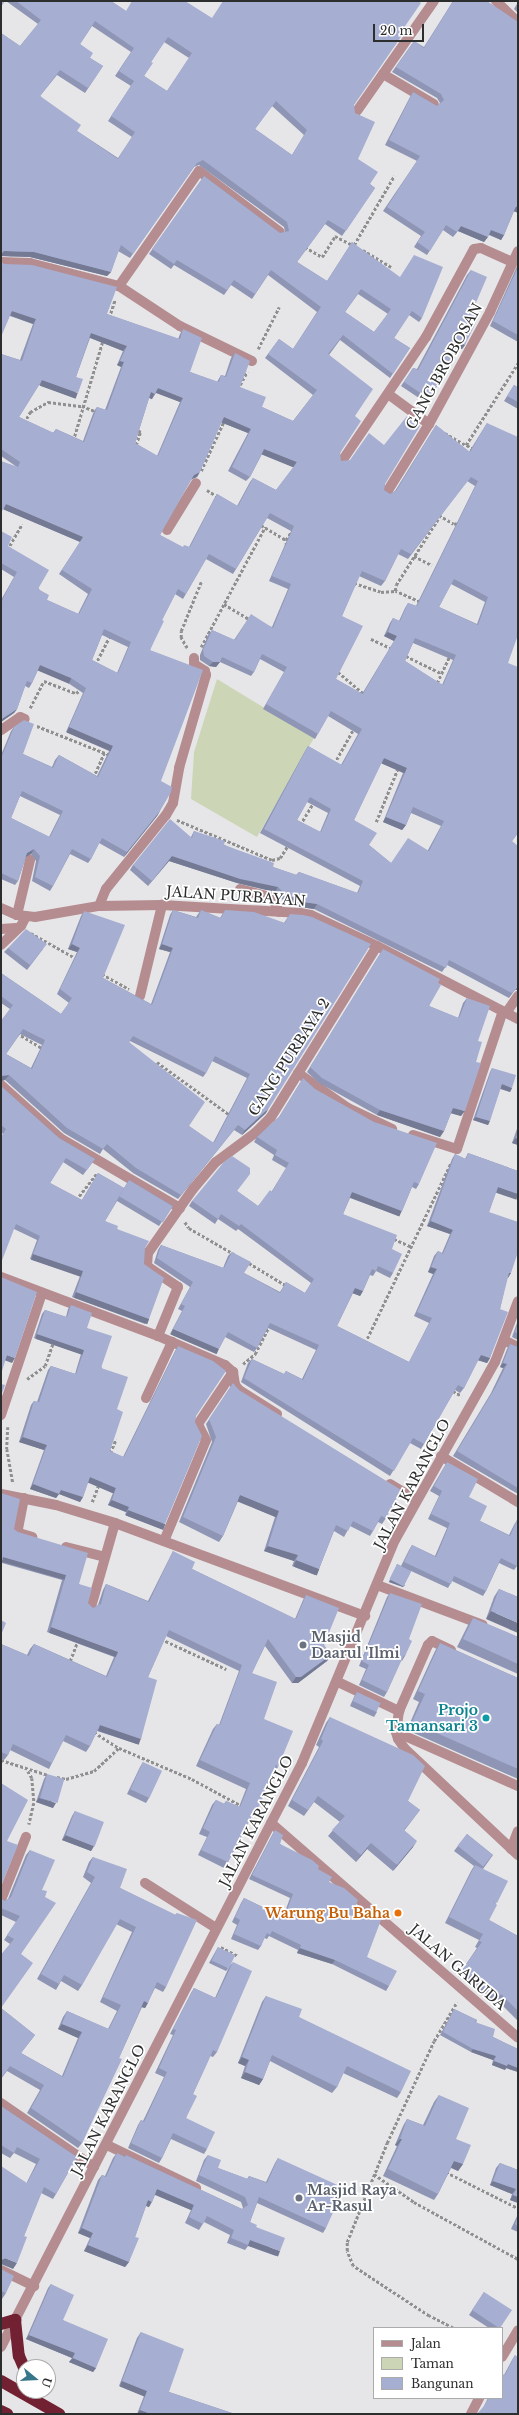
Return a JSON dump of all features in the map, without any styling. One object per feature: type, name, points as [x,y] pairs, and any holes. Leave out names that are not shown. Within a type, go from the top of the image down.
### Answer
[{"type":"highway","points":[[1,2324],[15,2320],[20,2359]]},
{"type":"highway","points":[[1,2380],[16,2387]]},
{"type":"highway","points":[[39,2399],[59,2414]]},
{"type":"highway","points":[[1,2411],[7,2414]]},
{"type":"street","points":[[357,111],[434,1]]},
{"type":"street","points":[[496,1],[518,22]]},
{"type":"street","points":[[383,74],[434,104]]},
{"type":"street","points":[[119,286],[199,171],[280,232]]},
{"type":"street","points":[[342,461],[426,337],[474,249],[481,248],[512,262]]},
{"type":"street","name":"GANG BROBOSAN","points":[[387,492],[430,424],[490,312],[518,251]]},
{"type":"street","points":[[1,262],[30,263],[119,286],[180,326],[252,360]]},
{"type":"street","points":[[388,394],[430,424]]},
{"type":"street","points":[[167,530],[196,483]]},
{"type":"street","points":[[99,906],[106,889],[166,815],[175,796],[179,768],[206,676],[205,671],[194,664],[194,658]]},
{"type":"street","points":[[1,730],[20,717],[25,719]]},
{"type":"street","points":[[1,946],[19,927],[30,860]]},
{"type":"street","points":[[240,889],[273,898],[279,912]]},
{"type":"street","points":[[140,996],[162,905]]},
{"type":"street","name":"JALAN PURBAYAN","points":[[21,916],[99,906],[162,905],[311,915],[377,946],[518,1019]]},
{"type":"street","points":[[1,908],[21,916]]},
{"type":"street","points":[[1,929],[19,927]]},
{"type":"street","name":"GANG PURBAYA 2","points":[[158,1336],[178,1287],[147,1266],[146,1259],[180,1208],[216,1162],[255,1133],[271,1117],[377,946]]},
{"type":"street","points":[[298,1073],[315,1088],[374,1122],[457,1150],[504,1012],[518,996]]},
{"type":"street","points":[[1,1085],[60,1138],[180,1208]]},
{"type":"street","points":[[1,1277],[158,1336],[225,1365],[233,1372],[235,1385],[239,1390],[285,1419]]},
{"type":"street","points":[[3,1413],[42,1293]]},
{"type":"street","name":"JALAN KARANGLO","points":[[1,2347],[34,2286],[94,2167],[107,2145],[216,1928],[302,1763],[338,1682],[395,1540],[495,1362],[518,1301]]},
{"type":"street","points":[[504,1340],[518,1347]]},
{"type":"street","points":[[146,1398],[172,1342]]},
{"type":"street","points":[[164,1541],[206,1440],[198,1424],[233,1372]]},
{"type":"street","points":[[441,1456],[518,1502]]},
{"type":"street","points":[[384,1480],[417,1500]]},
{"type":"street","points":[[1,1494],[88,1514],[115,1523],[365,1616]]},
{"type":"street","points":[[20,1498],[19,1533],[105,1557]]},
{"type":"street","points":[[91,1607],[115,1523]]},
{"type":"street","points":[[377,1585],[444,1608],[494,1629]]},
{"type":"street","points":[[461,1655],[431,1642],[399,1711],[396,1732],[405,1749],[514,1852]]},
{"type":"street","points":[[338,1682],[399,1711]]},
{"type":"street","points":[[396,1732],[518,1786]]},
{"type":"street","name":"JALAN GARUDA","points":[[271,1823],[462,1991],[518,2038]]},
{"type":"street","points":[[514,1852],[518,1831]]},
{"type":"street","points":[[1,1900],[26,1837]]},
{"type":"street","points":[[145,1883],[216,1928]]},
{"type":"street","points":[[1,2103],[94,2167]]},
{"type":"street","points":[[107,2145],[204,2192]]},
{"type":"street","points":[[1,2270],[34,2286]]},
{"type":"street","points":[[503,2355],[518,2330]]},
{"type":"street","points":[[471,2414],[478,2399]]},
{"type":"path","points":[[354,245],[394,176]]},
{"type":"path","points":[[300,244],[322,257],[335,236],[354,245],[391,267]]},
{"type":"path","points":[[108,324],[119,286]]},
{"type":"path","points":[[239,389],[279,307]]},
{"type":"path","points":[[72,446],[82,406],[103,338]]},
{"type":"path","points":[[466,446],[518,363]]},
{"type":"path","points":[[23,425],[30,412],[48,402],[82,406],[102,414]]},
{"type":"path","points":[[221,499],[196,483],[225,418]]},
{"type":"path","points":[[430,424],[478,453]]},
{"type":"path","points":[[130,425],[140,431],[136,445],[139,450]]},
{"type":"path","points":[[433,513],[454,524],[459,522]]},
{"type":"path","points":[[395,591],[414,556],[440,516]]},
{"type":"path","points":[[258,523],[286,540]]},
{"type":"path","points":[[4,555],[22,524]]},
{"type":"path","points":[[201,582],[181,631],[181,638],[194,658],[265,528]]},
{"type":"path","points":[[288,550],[286,540],[294,528]]},
{"type":"path","points":[[414,556],[432,565]]},
{"type":"path","points":[[348,581],[381,592],[395,591],[424,604]]},
{"type":"path","points":[[224,604],[252,621]]},
{"type":"path","points":[[93,669],[111,634]]},
{"type":"path","points":[[371,639],[441,673]]},
{"type":"path","points":[[435,687],[450,653]]},
{"type":"path","points":[[334,669],[363,691],[366,696]]},
{"type":"path","points":[[85,683],[76,693],[44,681],[25,719],[117,758]]},
{"type":"path","points":[[331,770],[357,721]]},
{"type":"path","points":[[91,781],[104,753]]},
{"type":"path","points":[[376,822],[399,765]]},
{"type":"path","points":[[296,832],[316,798]]},
{"type":"path","points":[[166,815],[272,860],[280,858],[292,838]]},
{"type":"path","points":[[19,927],[80,961]]},
{"type":"path","points":[[100,973],[140,996]]},
{"type":"path","points":[[12,1031],[47,1050]]},
{"type":"path","points":[[157,1062],[255,1133]]},
{"type":"path","points":[[365,1343],[457,1150]]},
{"type":"path","points":[[74,1202],[104,1164]]},
{"type":"path","points":[[180,1208],[189,1228],[236,1255]]},
{"type":"path","points":[[390,1237],[412,1247]]},
{"type":"path","points":[[242,1259],[294,1290]]},
{"type":"path","points":[[285,1293],[289,1286]]},
{"type":"path","points":[[225,1365],[236,1366],[251,1358],[272,1320]]},
{"type":"path","points":[[23,1382],[45,1366],[54,1338]]},
{"type":"path","points":[[358,1339],[371,1346]]},
{"type":"path","points":[[447,1388],[473,1402]]},
{"type":"path","points":[[3,1413],[7,1449],[20,1498]]},
{"type":"path","points":[[108,1460],[116,1439]]},
{"type":"path","points":[[88,1514],[100,1480]]},
{"type":"path","points":[[70,1661],[80,1634]]},
{"type":"path","points":[[155,1636],[226,1669]]},
{"type":"path","points":[[88,1728],[119,1748],[192,1779],[271,1823]]},
{"type":"path","points":[[1,1760],[28,1771],[66,1779],[94,1771],[119,1748]]},
{"type":"path","points":[[26,1837],[34,1803],[32,1778],[28,1771]]},
{"type":"path","points":[[210,1941],[238,1956]]},
{"type":"path","points":[[451,2327],[429,2316],[352,2266],[349,2260],[347,2242],[374,2174],[434,2041],[462,1991]]},
{"type":"path","points":[[442,2170],[518,2208]]},
{"type":"path","points":[[374,2174],[414,2202],[518,2259]]},
{"type":"green space","points":[[217,679],[314,738],[257,837],[191,799],[194,752]]},
{"type":"building","points":[[1,1],[5,1],[1,7]]},
{"type":"building","points":[[16,1],[111,1],[126,11],[132,1],[185,1],[212,18],[223,1],[418,1],[421,3],[401,32],[403,34],[354,105],[355,113],[375,122],[358,159],[378,172],[370,184],[375,188],[346,231],[328,220],[297,262],[327,281],[352,242],[400,277],[414,255],[443,267],[422,318],[412,311],[394,338],[410,348],[393,374],[343,335],[328,354],[373,389],[355,416],[361,421],[340,453],[341,461],[350,460],[369,433],[384,445],[407,416],[420,426],[385,484],[384,490],[390,494],[396,491],[436,425],[470,452],[487,423],[518,437],[518,635],[508,663],[518,667],[518,833],[512,841],[518,846],[518,986],[512,993],[449,960],[446,968],[317,904],[296,901],[297,899],[286,895],[278,887],[240,879],[172,856],[152,881],[133,865],[170,819],[192,838],[194,831],[225,841],[224,845],[274,863],[273,867],[297,875],[299,872],[358,893],[363,881],[264,829],[308,746],[342,765],[362,729],[331,711],[318,734],[266,704],[287,667],[262,654],[254,672],[222,657],[220,662],[213,662],[204,656],[203,650],[212,630],[235,640],[251,614],[273,628],[291,584],[272,576],[294,526],[270,513],[236,569],[209,554],[186,594],[178,589],[162,620],[164,621],[150,650],[203,670],[161,781],[172,787],[171,792],[160,811],[127,852],[102,838],[91,859],[72,849],[53,886],[35,877],[40,856],[34,849],[27,853],[18,881],[1,873],[1,758],[14,727],[24,720],[34,724],[23,754],[53,768],[59,755],[98,777],[113,746],[69,727],[86,688],[71,678],[40,665],[32,683],[27,681],[17,709],[1,719],[1,603],[17,572],[1,563],[1,531],[12,537],[8,546],[49,570],[38,589],[49,595],[47,600],[79,614],[92,589],[62,570],[83,537],[6,504],[1,513],[1,461],[18,467],[20,462],[1,449],[1,354],[22,361],[36,319],[12,311],[1,337],[1,261],[4,264],[32,265],[117,287],[107,314],[180,339],[183,329],[202,338],[190,372],[219,382],[221,375],[226,377],[235,353],[250,361],[240,387],[266,397],[262,407],[293,421],[317,390],[268,354],[279,339],[293,349],[321,307],[271,270],[255,294],[234,280],[227,290],[177,260],[174,264],[152,249],[204,176],[280,233],[289,231],[287,222],[203,160],[197,163],[133,254],[121,245],[111,272],[34,252],[4,251],[1,254],[1,33],[20,46],[41,20]],"holes":[[[95,21],[134,48],[119,71],[134,81],[111,116],[135,132],[118,159],[77,131],[81,125],[40,96],[60,70],[88,88],[103,66],[90,58],[93,53],[80,44]],[[168,37],[192,53],[167,91],[144,76],[153,63],[151,62]],[[276,101],[307,130],[292,155],[255,129]],[[361,289],[391,309],[374,332],[345,312]],[[91,333],[127,346],[120,361],[124,362],[107,410],[97,407],[84,442],[56,429],[54,433],[19,417],[42,380],[78,393],[83,379],[76,377]],[[158,388],[183,398],[158,456],[135,443],[151,392],[155,394]],[[224,417],[251,429],[232,467],[250,477],[264,449],[297,462],[276,490],[253,478],[238,506],[217,494],[190,547],[184,545],[183,547],[160,535],[194,475],[200,472]],[[471,477],[478,481],[417,606],[408,603],[400,621],[393,618],[388,632],[397,636],[363,694],[336,679],[363,626],[342,616],[362,571],[385,581],[401,549],[411,554]],[[454,579],[488,597],[478,625],[439,607]],[[104,629],[131,642],[118,673],[92,660]],[[415,638],[456,655],[443,685],[405,661]],[[384,758],[407,768],[386,817],[406,825],[413,807],[444,821],[429,851],[408,838],[391,863],[369,845],[377,833],[354,820]],[[22,791],[63,811],[50,837],[11,818]],[[310,797],[331,809],[321,832],[297,820]]]},
{"type":"building","points":[[453,1],[487,1],[518,22],[518,207],[516,206],[504,235],[491,230],[488,237],[461,226],[457,232],[446,225],[430,251],[417,242],[425,232],[387,207],[420,156],[389,140],[413,92],[437,106],[444,100],[441,94],[396,67],[414,41],[424,48]]},
{"type":"building","points":[[518,267],[518,335],[493,321]]},
{"type":"building","points":[[471,270],[487,277],[472,312],[479,316],[465,345],[461,343],[451,367],[428,398],[404,382],[413,368],[418,370]]},
{"type":"building","points":[[514,385],[518,387],[518,402],[507,396]]},
{"type":"building","points":[[173,910],[198,918],[201,910],[221,918],[225,910],[254,912],[285,923],[290,914],[312,917],[371,944],[269,1108],[245,1130],[238,1125],[181,1195],[136,1168],[107,1144],[103,1149],[67,1128],[9,1075],[1,1076],[1,1021],[13,1005],[1,996],[1,973],[61,1014],[72,998],[60,989],[80,948],[72,944],[84,911],[125,925],[103,978],[152,1005],[173,948],[162,944]],"holes":[[[23,1029],[45,1040],[32,1069],[6,1054]],[[133,1036],[206,1073],[215,1056],[250,1074],[214,1143],[189,1126],[205,1102],[129,1042]]]},
{"type":"building","points":[[26,929],[47,944],[30,965],[8,948]]},
{"type":"building","points":[[383,949],[440,979],[438,983],[441,985],[429,1006],[459,1018],[467,998],[490,1006],[478,1041],[482,1042],[476,1062],[481,1063],[465,1111],[453,1108],[444,1131],[380,1110],[322,1078],[310,1067]]},
{"type":"building","points":[[492,1068],[516,1075],[512,1088],[502,1084],[490,1121],[476,1117]]},
{"type":"building","points":[[303,1078],[315,1089],[374,1122],[437,1143],[419,1184],[414,1182],[402,1211],[352,1192],[343,1214],[397,1235],[392,1249],[402,1254],[393,1273],[378,1266],[376,1271],[372,1269],[363,1291],[355,1288],[337,1326],[409,1362],[432,1318],[417,1312],[437,1269],[431,1267],[438,1251],[443,1254],[453,1230],[431,1221],[455,1154],[466,1159],[468,1153],[518,1171],[518,1194],[498,1187],[489,1212],[518,1222],[518,1252],[511,1273],[509,1273],[500,1309],[508,1312],[490,1358],[481,1355],[464,1388],[458,1385],[424,1444],[413,1438],[394,1471],[244,1378],[252,1359],[284,1374],[286,1371],[303,1380],[319,1345],[270,1323],[257,1348],[228,1332],[219,1349],[173,1329],[185,1306],[181,1304],[193,1282],[157,1258],[161,1245],[224,1268],[232,1252],[251,1262],[244,1273],[280,1293],[286,1282],[305,1293],[314,1279],[241,1224],[239,1226],[221,1214],[218,1219],[192,1201],[224,1162],[232,1156],[250,1168],[250,1174],[237,1191],[258,1206],[270,1190],[272,1192],[289,1163],[275,1155],[277,1150],[257,1137],[280,1116]]},
{"type":"building","points":[[1,1086],[59,1138],[95,1159],[87,1170],[66,1158],[50,1183],[82,1200],[98,1173],[124,1188],[105,1221],[118,1226],[117,1229],[149,1241],[145,1248],[144,1264],[164,1278],[149,1319],[76,1292],[83,1271],[33,1254],[40,1236],[16,1224],[1,1263],[1,1137],[6,1129],[1,1125]]},
{"type":"building","points":[[129,1180],[173,1206],[163,1223],[119,1196]]},
{"type":"building","points":[[1,1277],[37,1292],[15,1358],[7,1355],[1,1374]]},
{"type":"building","points":[[71,1305],[92,1313],[87,1328],[112,1336],[101,1368],[128,1377],[117,1409],[123,1412],[110,1451],[124,1457],[178,1346],[213,1361],[226,1371],[196,1416],[195,1422],[202,1436],[165,1524],[128,1510],[129,1507],[112,1500],[116,1488],[90,1477],[83,1497],[61,1490],[59,1494],[33,1484],[47,1445],[23,1437],[34,1401],[39,1402],[51,1366],[76,1374],[84,1350],[37,1334],[45,1310],[67,1317]]},
{"type":"building","points":[[518,1323],[518,1334],[515,1332]]},
{"type":"building","points":[[510,1344],[518,1347],[518,1488],[457,1451],[495,1388],[507,1364],[503,1363]]},
{"type":"building","points":[[233,1383],[239,1390],[401,1490],[386,1518],[381,1516],[373,1531],[353,1521],[348,1531],[336,1525],[319,1569],[296,1560],[298,1555],[268,1546],[279,1511],[240,1495],[223,1536],[183,1517],[216,1437],[209,1419]]},
{"type":"building","points":[[1,1384],[5,1385],[1,1396]]},
{"type":"building","points":[[447,1462],[478,1479],[469,1497],[487,1506],[480,1521],[510,1536],[517,1520],[518,1521],[518,1564],[517,1566],[501,1558],[486,1591],[454,1576],[451,1584],[404,1562],[412,1545],[436,1557],[450,1523],[431,1514],[442,1491],[434,1486]]},
{"type":"building","points":[[1,1493],[20,1499],[14,1529],[18,1532],[88,1553],[79,1584],[92,1588],[88,1603],[93,1608],[101,1604],[106,1584],[149,1602],[173,1551],[195,1562],[192,1569],[296,1619],[306,1595],[339,1608],[324,1645],[331,1655],[301,1677],[296,1677],[268,1639],[252,1673],[277,1682],[264,1719],[293,1731],[278,1767],[276,1765],[259,1807],[257,1806],[228,1862],[201,1850],[210,1832],[203,1828],[216,1800],[225,1804],[226,1801],[240,1807],[250,1783],[200,1760],[217,1724],[220,1725],[242,1665],[169,1630],[148,1677],[157,1680],[141,1739],[100,1725],[90,1746],[66,1735],[52,1763],[13,1744],[8,1755],[1,1752],[1,1644],[29,1656],[34,1644],[107,1677],[118,1652],[51,1627],[66,1575],[3,1557],[1,1566]]},
{"type":"building","points":[[397,1564],[411,1571],[404,1586],[389,1579]]},
{"type":"building","points":[[499,1589],[518,1597],[518,1623],[491,1611]]},
{"type":"building","points":[[390,1593],[422,1604],[409,1639],[412,1641],[387,1692],[362,1680],[369,1665],[362,1661]]},
{"type":"building","points":[[473,1618],[518,1637],[518,1664],[463,1639]]},
{"type":"building","points":[[1,1620],[6,1623],[1,1635]]},
{"type":"building","name":"Projo Tamansari 3","points":[[440,1643],[518,1678],[518,1769],[412,1722],[425,1694],[418,1691]]},
{"type":"building","points":[[357,1692],[381,1703],[376,1712],[353,1701]]},
{"type":"building","points":[[330,1717],[413,1755],[425,1766],[408,1801],[420,1810],[404,1830],[417,1841],[397,1865],[371,1843],[361,1855],[332,1830],[345,1816],[318,1796],[308,1810],[292,1800],[323,1741],[321,1739]]},
{"type":"building","points":[[143,1762],[162,1771],[149,1798],[130,1789]]},
{"type":"building","points":[[47,1774],[64,1779],[57,1803],[40,1798]]},
{"type":"building","points":[[1,1783],[28,1800],[7,1841],[18,1845],[1,1886]]},
{"type":"building","points":[[75,1811],[104,1822],[95,1846],[66,1835]]},
{"type":"building","points":[[275,1830],[283,1835],[280,1844],[312,1860],[319,1866],[318,1869],[332,1877],[329,1882],[344,1888],[358,1900],[355,1907],[373,1913],[381,1920],[367,1957],[397,1971],[389,1986],[335,1960],[300,1948],[301,1945],[272,1931],[270,1935],[267,1933],[261,1946],[234,1934],[240,1920],[235,1917],[244,1898],[284,1918],[293,1894],[252,1875]]},
{"type":"building","points":[[467,1834],[493,1855],[483,1866],[458,1846]]},
{"type":"building","points":[[30,1850],[55,1860],[42,1890],[47,1891],[45,1897],[56,1903],[21,1954],[33,1963],[1,2008],[1,1955],[14,1939],[7,1935],[20,1916],[1,1908],[1,1899],[5,1901],[11,1897]]},
{"type":"building","points":[[93,1857],[127,1869],[120,1888],[176,1915],[177,1913],[197,1920],[166,1987],[157,1982],[148,2003],[144,2001],[119,2058],[122,2059],[82,2143],[31,2108],[44,2085],[10,2066],[1,2078],[1,2008],[35,2035],[21,2053],[63,2077],[82,2032],[62,2024],[67,2011],[109,2029],[121,2005],[103,1997],[136,1927],[120,1919],[82,1985],[64,1975],[59,1984],[41,1974],[95,1877],[87,1872]]},
{"type":"building","points":[[475,1865],[508,1881],[497,1903],[493,1901],[497,1905],[489,1920],[518,1936],[518,2011],[501,1994],[497,1998],[462,1970],[482,1942],[479,1941],[483,1934],[449,1917]]},
{"type":"building","points":[[218,1947],[235,1955],[229,1969],[212,1961]]},
{"type":"building","points":[[233,1962],[252,1971],[217,2052],[213,2050],[193,2094],[197,2096],[186,2118],[215,2132],[207,2149],[173,2133],[162,2158],[131,2143],[141,2120],[144,2122],[167,2072],[159,2068],[176,2030],[173,2029],[194,1988],[216,1998]]},
{"type":"building","points":[[266,1996],[302,2009],[299,2017],[411,2071],[401,2092],[347,2066],[337,2087],[272,2055],[263,2079],[245,2072],[249,2060],[242,2057]]},
{"type":"building","points":[[454,2009],[477,2020],[475,2022],[495,2029],[493,2037],[518,2049],[518,2068],[494,2061],[496,2056],[473,2049],[443,2032]]},
{"type":"building","points":[[439,2095],[469,2108],[456,2139],[471,2145],[463,2164],[454,2161],[438,2194],[388,2169],[402,2139],[400,2139],[407,2119],[425,2126]]},
{"type":"building","points":[[1,2106],[77,2157],[56,2194],[44,2187],[24,2236],[27,2237],[17,2263],[5,2258],[1,2260],[1,2166],[27,2183],[40,2159],[17,2147],[14,2153],[1,2145]]},
{"type":"building","points":[[117,2153],[125,2157],[126,2155],[242,2209],[248,2205],[245,2197],[199,2175],[208,2155],[221,2160],[218,2168],[248,2179],[249,2176],[267,2183],[278,2158],[344,2188],[326,2228],[259,2197],[250,2222],[257,2225],[256,2227],[285,2238],[280,2251],[250,2240],[248,2245],[231,2238],[234,2230],[207,2216],[203,2224],[189,2217],[194,2205],[157,2189],[152,2202],[148,2200],[135,2237],[139,2238],[129,2262],[88,2245],[93,2233],[82,2228],[102,2175],[106,2177]]},
{"type":"building","points":[[500,2163],[518,2170],[518,2197],[513,2195],[516,2189],[493,2181]]},
{"type":"building","points":[[518,2217],[518,2226],[515,2224]]},
{"type":"building","points":[[1,2269],[14,2276],[6,2293],[1,2291]]},
{"type":"building","points":[[51,2284],[74,2295],[63,2320],[108,2339],[96,2368],[73,2358],[75,2353],[29,2335]]},
{"type":"building","points":[[484,2292],[512,2310],[501,2327],[498,2327],[472,2310]]},
{"type":"building","points":[[141,2332],[184,2349],[169,2392],[235,2414],[151,2414],[140,2410],[147,2391],[122,2381]]},
{"type":"building","points":[[515,2355],[518,2357],[518,2414],[477,2414],[488,2399],[503,2399],[503,2374],[505,2375]]},
{"type":"place","name":"Masjid Daarul 'Ilmi","points":[[303,1645]]},
{"type":"place","name":"Projo Tamansari 3","points":[[486,1718]]},
{"type":"place","name":"Warung Bu Baha","points":[[398,1913]]},
{"type":"place","name":"Masjid Raya Ar-Rasul","points":[[299,2198]]}]
